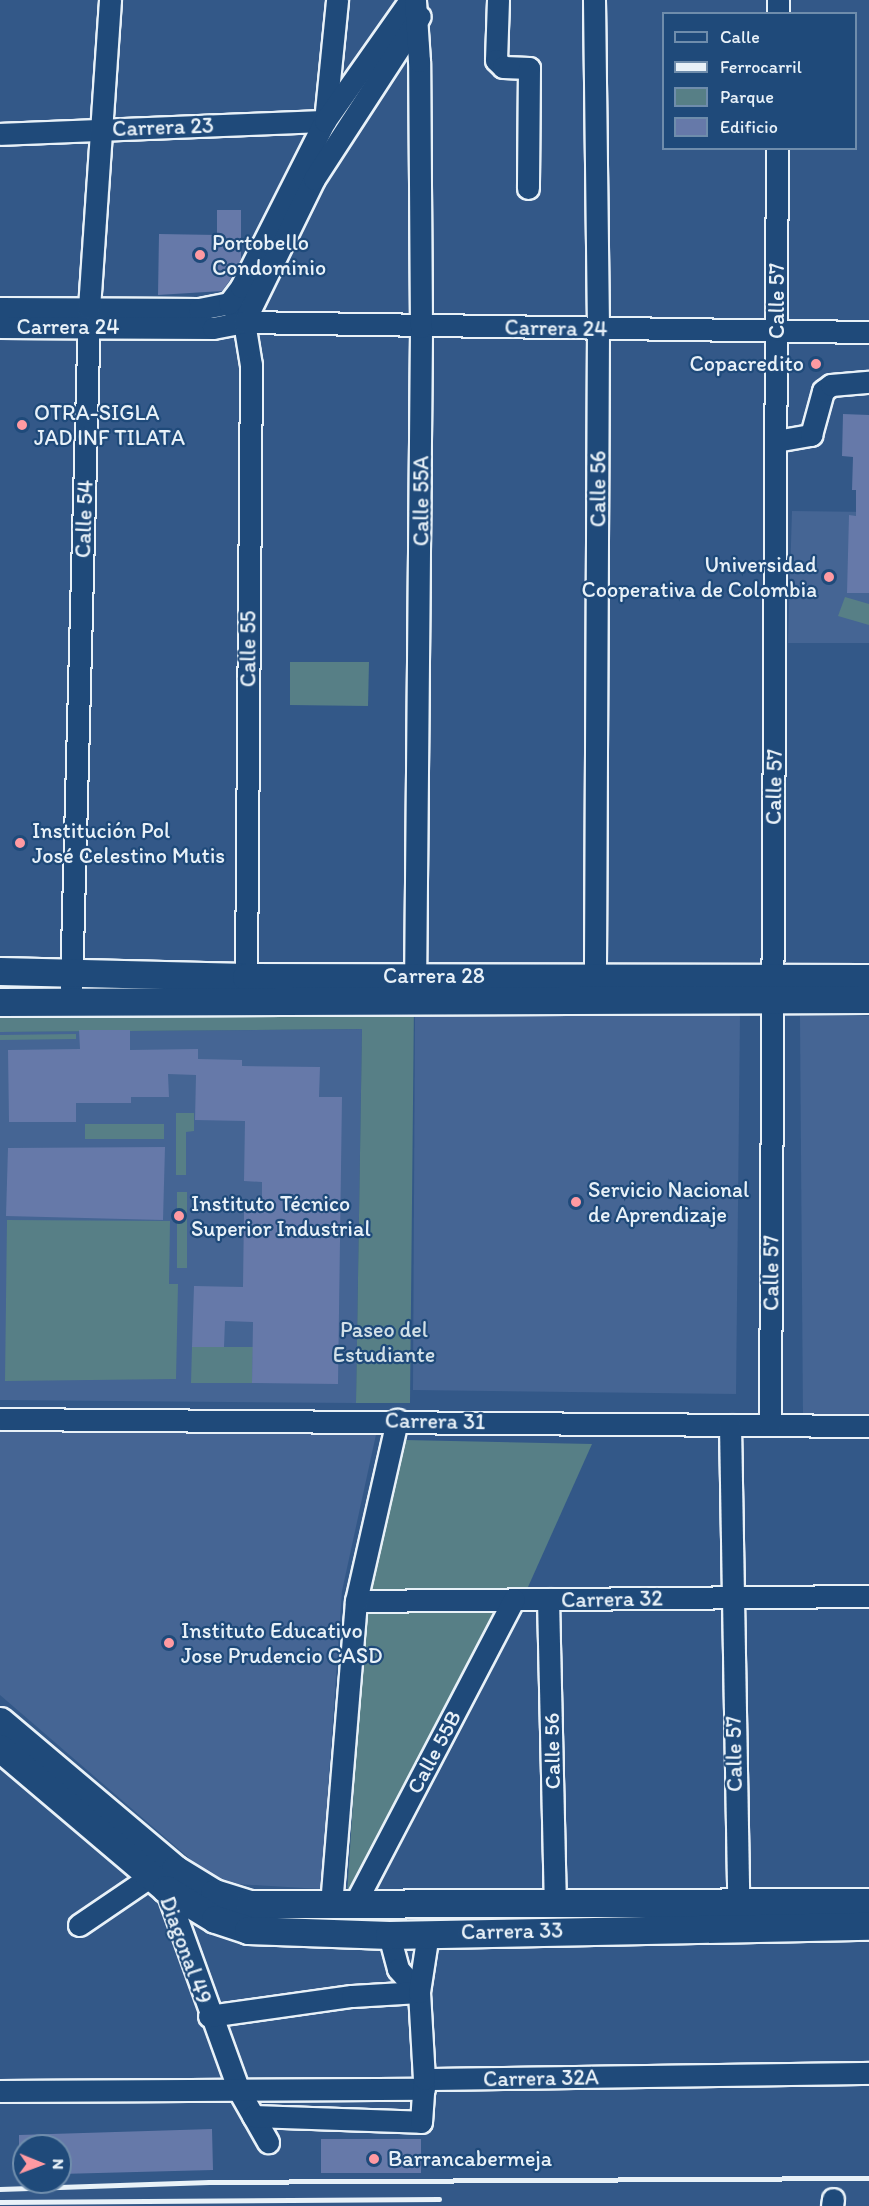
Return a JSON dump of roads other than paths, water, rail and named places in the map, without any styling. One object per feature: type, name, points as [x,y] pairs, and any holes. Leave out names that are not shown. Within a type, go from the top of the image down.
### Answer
[{"type":"main road","name":"Carrera 28","points":[[0,971],[246,977],[415,989],[772,987],[869,978]]},
{"type":"main road","name":"Carrera 28","points":[[0,1002],[71,1002],[415,989],[595,977],[772,987],[869,999]]},
{"type":"main road","name":"Diagonal 49","points":[[0,1721],[198,1884]]},
{"type":"main road","name":"Diagonal 49","points":[[0,1749],[158,1883]]},
{"type":"main road","name":"Carrera 33","points":[[158,1883],[215,1919],[248,1930],[389,1935],[869,1926]]},
{"type":"main road","name":"Carrera 33","points":[[198,1884],[249,1904],[869,1902]]},
{"type":"main road","points":[[343,1905],[356,1917],[349,1934]]},
{"type":"main road","points":[[389,1935],[386,1916],[390,1905]]},
{"type":"street","name":"Calle 54","points":[[71,1002],[89,317],[98,130],[110,0]]},
{"type":"street","points":[[325,121],[337,0]]},
{"type":"street","points":[[414,7],[314,179],[244,322],[229,303],[241,287],[325,121],[414,7],[429,0]]},
{"type":"street","points":[[498,0],[496,60],[503,67],[526,66],[530,72],[528,188]]},
{"type":"street","name":"Calle 56","points":[[594,0],[598,329],[595,977]]},
{"type":"street","name":"Calle 55A","points":[[414,7],[421,327],[415,989]]},
{"type":"street","name":"Carrera 23","points":[[0,134],[325,121]]},
{"type":"street","name":"Calle 57","points":[[770,1425],[777,150]]},
{"type":"street","name":"Carrera 24","points":[[0,327],[89,317],[199,309],[229,303]]},
{"type":"street","name":"Carrera 24","points":[[0,308],[213,328],[244,322],[421,327],[777,329],[869,332]]},
{"type":"street","name":"Calle 55","points":[[244,322],[251,365],[246,977]]},
{"type":"street","points":[[776,441],[811,435],[823,391],[831,385],[869,382]]},
{"type":"street","name":"Carrera 31","points":[[0,1419],[397,1420],[869,1426]]},
{"type":"street","points":[[343,1905],[356,1601],[397,1420]]},
{"type":"street","name":"Calle 57","points":[[730,1425],[731,1598],[738,1902]]},
{"type":"street","name":"Carrera 32","points":[[356,1601],[869,1596]]},
{"type":"street","name":"Calle 55B","points":[[343,1905],[514,1599]]},
{"type":"street","name":"Calle 56","points":[[548,1599],[555,1904]]},
{"type":"street","points":[[79,1925],[158,1883]]},
{"type":"street","name":"Diagonal 49","points":[[158,1883],[239,2091],[268,2142]]},
{"type":"street","points":[[253,2116],[421,2122],[424,2084],[419,1992],[428,1933]]},
{"type":"street","points":[[389,1935],[398,1969],[419,1992]]},
{"type":"street","points":[[209,2016],[352,1996],[419,1992]]},
{"type":"street","name":"Carrera 32A","points":[[0,2091],[239,2091],[869,2073]]},
{"type":"railway","points":[[0,2189],[209,2182],[869,2178]]},
{"type":"railway","points":[[0,2202],[439,2199]]},
{"type":"place","name":"Portobello Condominio","points":[[200,255]]},
{"type":"place","name":"Copacredito","points":[[816,364]]},
{"type":"place","name":"OTRA-SIGLA JAD INF TILATA","points":[[22,425]]},
{"type":"place","name":"Universidad Cooperativa de Colombia","points":[[829,577]]},
{"type":"place","name":"Institución Pol José Celestino Mutis","points":[[20,843]]},
{"type":"place","name":"Servicio Nacional de Aprendizaje","points":[[576,1202]]},
{"type":"place","name":"Instituto Técnico Superior Industrial","points":[[179,1216]]},
{"type":"place","name":"Instituto Educativo Jose Prudencio CASD","points":[[169,1643]]},
{"type":"place","name":"Barrancabermeja","points":[[374,2159]]},
{"type":"park label","name":"Paseo del Estudiante","points":[[384,1342]]}]
